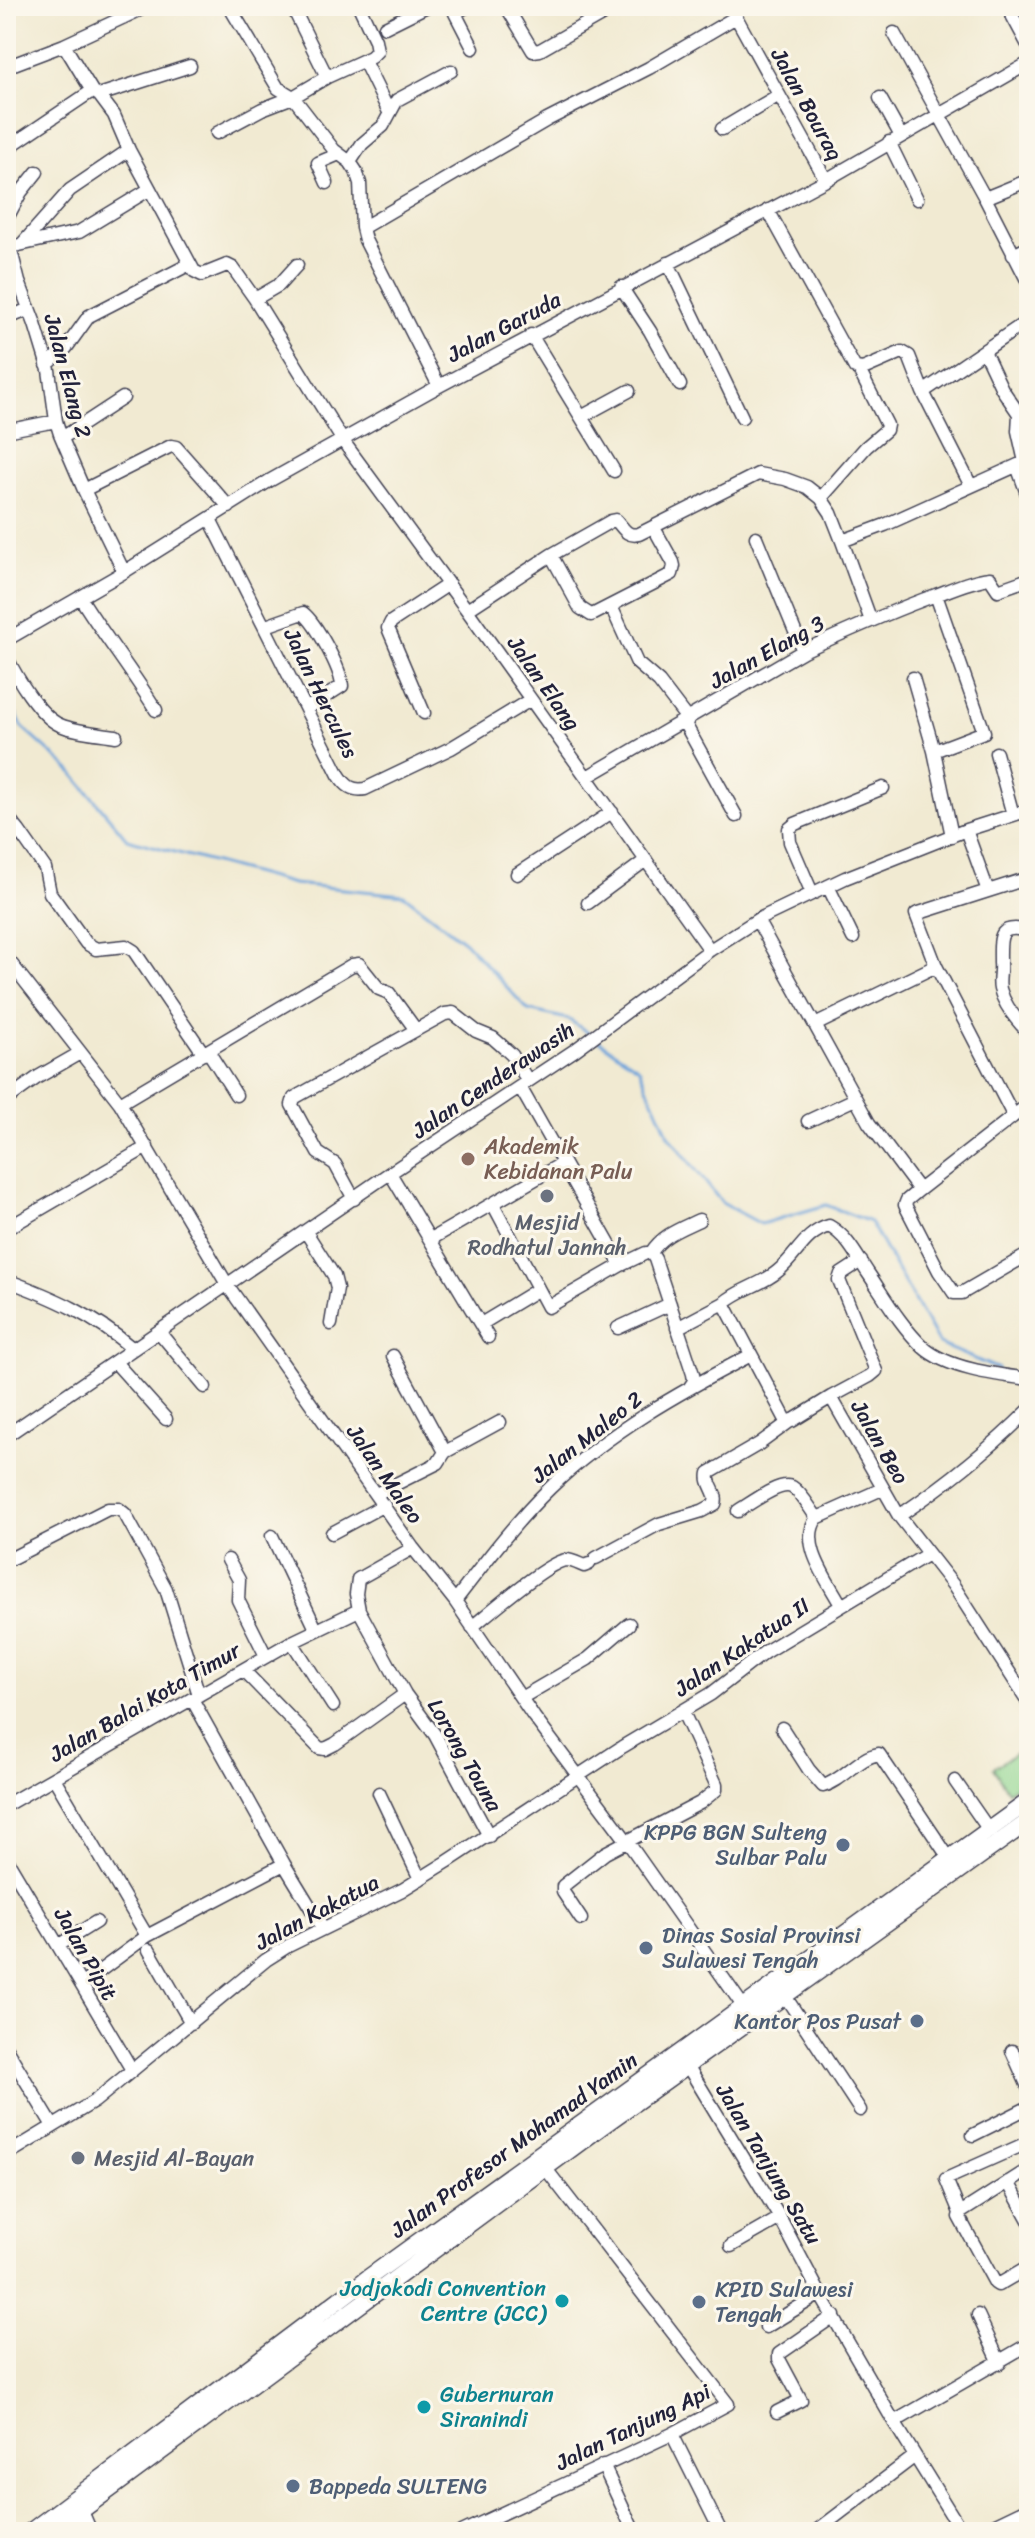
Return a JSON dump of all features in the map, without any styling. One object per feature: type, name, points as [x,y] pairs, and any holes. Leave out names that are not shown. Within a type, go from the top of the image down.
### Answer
[{"type":"main road","name":"Jalan Profesor Mohamad Yamin","points":[[30,2532],[400,2255],[1029,1801]]},
{"type":"main road","name":"Jalan Profesor Mohamad Yamin","points":[[52,2532],[687,2065],[1029,1821]]},
{"type":"main road","points":[[400,2255],[411,2268]]},
{"type":"street","points":[[6,67],[64,45],[148,6]]},
{"type":"street","points":[[229,6],[278,88],[293,97],[344,158],[360,183],[365,240],[439,386]]},
{"type":"street","points":[[292,6],[327,77]]},
{"type":"street","points":[[217,133],[375,55],[377,48],[359,6]]},
{"type":"street","points":[[385,27],[427,6]]},
{"type":"street","points":[[468,6],[451,10],[473,48]]},
{"type":"street","points":[[506,6],[533,51],[540,50],[617,6]]},
{"type":"street","points":[[1007,6],[1029,47]]},
{"type":"street","points":[[362,228],[547,120],[649,68],[733,12]]},
{"type":"street","name":"Jalan Bouraq","points":[[733,12],[826,180]]},
{"type":"street","points":[[894,33],[1029,280]]},
{"type":"street","points":[[47,365],[66,348],[89,316],[190,264],[129,150],[114,115],[64,45]]},
{"type":"street","points":[[364,61],[389,112]]},
{"type":"street","name":"Jalan Garuda","points":[[6,640],[124,572],[269,481],[531,335],[826,180],[1029,63]]},
{"type":"street","points":[[6,149],[96,93],[190,66]]},
{"type":"street","points":[[327,183],[318,163],[344,158],[383,126],[397,100],[451,71]]},
{"type":"street","points":[[722,129],[779,95]]},
{"type":"street","points":[[880,98],[917,199]]},
{"type":"street","points":[[13,251],[62,197],[129,150]]},
{"type":"street","points":[[6,220],[24,187],[37,172]]},
{"type":"street","points":[[985,198],[1029,180]]},
{"type":"street","points":[[13,251],[79,232],[150,189]]},
{"type":"street","points":[[768,210],[887,425],[886,430],[866,447],[821,498]]},
{"type":"street","name":"Jalan Elang 2","points":[[6,231],[47,365],[56,421],[84,490],[124,572]]},
{"type":"street","points":[[1013,255],[1029,247]]},
{"type":"street","points":[[668,263],[742,417]]},
{"type":"street","name":"Jalan Elang","points":[[190,264],[194,271],[202,275],[230,266],[255,299],[343,441],[710,950]]},
{"type":"street","points":[[255,299],[274,288],[297,265]]},
{"type":"street","points":[[621,287],[680,385]]},
{"type":"street","points":[[6,319],[29,309]]},
{"type":"street","points":[[923,392],[1029,320]]},
{"type":"street","points":[[531,335],[614,471]]},
{"type":"street","points":[[984,351],[1002,389],[1019,414],[1018,431],[1029,499]]},
{"type":"street","points":[[859,370],[902,352],[909,356],[923,392],[971,486]]},
{"type":"street","points":[[581,417],[629,391]]},
{"type":"street","points":[[62,438],[123,398]]},
{"type":"street","points":[[10,430],[56,421]]},
{"type":"street","points":[[84,490],[171,446],[176,447],[229,507]]},
{"type":"street","points":[[842,541],[1024,463]]},
{"type":"street","points":[[467,610],[551,555],[615,520],[633,536],[758,474],[807,487],[821,498],[831,513],[871,621]]},
{"type":"street","name":"Jalan Hercules","points":[[210,519],[345,784],[356,790],[365,789],[451,748],[530,700]]},
{"type":"street","points":[[551,555],[584,612],[591,615],[672,574],[673,562],[654,528]]},
{"type":"street","points":[[756,537],[803,651]]},
{"type":"street","name":"Jalan Elang 3","points":[[587,777],[803,651],[975,581],[990,578],[998,590],[1029,579]]},
{"type":"street","points":[[424,713],[388,628],[391,622],[449,584]]},
{"type":"street","points":[[934,751],[984,732],[936,595]]},
{"type":"street","points":[[80,597],[156,710]]},
{"type":"street","points":[[611,606],[637,663],[675,700],[736,816]]},
{"type":"street","points":[[266,626],[303,613],[317,631],[338,671],[342,686],[306,709]]},
{"type":"street","points":[[6,656],[32,698],[54,721],[116,736]]},
{"type":"street","points":[[913,678],[934,751],[952,836]]},
{"type":"street","points":[[996,753],[1013,815]]},
{"type":"street","points":[[812,893],[790,842],[789,829],[883,788]]},
{"type":"street","name":"Jalan Cenderawasih","points":[[6,1436],[575,1050],[710,950],[757,920],[828,886],[966,830],[1029,810]]},
{"type":"street","points":[[517,874],[612,812]]},
{"type":"street","points":[[6,815],[45,868],[50,893],[83,940],[95,948],[123,945],[134,951],[236,1095]]},
{"type":"street","points":[[966,830],[988,891]]},
{"type":"street","points":[[6,842],[19,831]]},
{"type":"street","points":[[588,903],[646,860]]},
{"type":"street","points":[[1011,1112],[915,919],[916,914],[1029,878]]},
{"type":"street","points":[[828,886],[853,938]]},
{"type":"street","points":[[757,920],[869,1123],[915,1184]]},
{"type":"street","points":[[1029,931],[1008,929],[1001,936],[999,944],[1001,991],[1029,1033]]},
{"type":"street","name":"Jalan Maleo","points":[[6,957],[120,1103],[228,1286],[743,2006]]},
{"type":"street","points":[[120,1103],[355,964],[362,965],[379,989],[389,993],[416,1030]]},
{"type":"street","points":[[815,1025],[936,966]]},
{"type":"street","points":[[354,1199],[335,1164],[318,1153],[292,1101],[445,1014],[453,1013],[512,1055],[563,1163],[621,1265]]},
{"type":"street","points":[[6,1100],[80,1053]]},
{"type":"street","points":[[808,1121],[855,1099]]},
{"type":"street","points":[[1029,1104],[1011,1112],[915,1184],[905,1205],[939,1271],[954,1293],[962,1293],[1029,1254]]},
{"type":"street","points":[[6,1229],[147,1147]]},
{"type":"street","points":[[431,1239],[563,1163]]},
{"type":"street","points":[[390,1173],[488,1337]]},
{"type":"street","points":[[493,1204],[546,1306],[551,1307],[621,1265],[651,1253]]},
{"type":"street","points":[[651,1253],[667,1235],[699,1220]]},
{"type":"street","points":[[677,1328],[773,1275],[789,1261],[803,1241],[829,1226],[848,1242],[897,1317],[922,1346],[933,1354],[985,1372],[1029,1379]]},
{"type":"street","points":[[306,1232],[334,1276],[337,1288],[331,1324]]},
{"type":"street","points":[[651,1253],[693,1374],[694,1381],[690,1387]]},
{"type":"street","points":[[831,1397],[876,1371],[839,1280],[841,1274],[861,1261]]},
{"type":"street","points":[[6,1280],[45,1294],[94,1319],[133,1349]]},
{"type":"street","points":[[481,1324],[537,1290]]},
{"type":"street","points":[[724,1303],[789,1422]]},
{"type":"street","points":[[618,1328],[670,1304]]},
{"type":"street","points":[[159,1332],[205,1387]]},
{"type":"street","name":"Jalan Maleo 2","points":[[455,1601],[512,1528],[561,1477],[602,1444],[690,1387],[751,1355]]},
{"type":"street","points":[[393,1356],[445,1452]]},
{"type":"street","points":[[115,1362],[166,1419]]},
{"type":"street","name":"Jalan Beo","points":[[472,1627],[521,1586],[559,1563],[566,1560],[584,1566],[659,1524],[715,1504],[709,1473],[831,1397],[899,1516],[953,1585],[1029,1703]]},
{"type":"street","points":[[899,1516],[1000,1439],[1029,1410]]},
{"type":"street","points":[[332,1533],[438,1463],[445,1452],[500,1422]]},
{"type":"street","points":[[738,1511],[776,1488],[787,1485],[794,1489],[817,1518]]},
{"type":"street","points":[[841,1605],[814,1551],[811,1531],[817,1518],[882,1489]]},
{"type":"street","points":[[6,1561],[108,1509],[119,1509],[125,1514],[166,1589],[195,1697],[284,1864],[323,1928]]},
{"type":"street","points":[[272,1536],[310,1632]]},
{"type":"street","points":[[359,1610],[356,1594],[358,1579],[413,1548]]},
{"type":"street","name":"Jalan Kakatua II","points":[[579,1775],[683,1712],[765,1652],[928,1554]]},
{"type":"street","points":[[228,1560],[239,1580],[238,1600],[266,1656]]},
{"type":"street","name":"Jalan Balai Kota Timur","points":[[6,1805],[266,1656],[359,1610]]},
{"type":"street","name":"Lorong Touna","points":[[359,1610],[405,1694],[435,1735],[489,1836]]},
{"type":"street","points":[[521,1698],[588,1659],[629,1624]]},
{"type":"street","points":[[292,1642],[333,1706]]},
{"type":"street","points":[[243,1670],[323,1749],[335,1744],[405,1694]]},
{"type":"street","points":[[581,1919],[563,1892],[563,1886],[605,1853],[700,1803],[716,1790],[683,1712]]},
{"type":"street","points":[[782,1728],[823,1786],[870,1756],[879,1754],[949,1858]]},
{"type":"street","name":"Jalan Kakatua","points":[[6,2155],[95,2101],[266,1960],[420,1879],[579,1775]]},
{"type":"street","points":[[54,1778],[147,1936]]},
{"type":"street","points":[[955,1781],[989,1830]]},
{"type":"street","points":[[379,1793],[420,1879]]},
{"type":"street","name":"Jalan Pipit","points":[[6,1858],[132,2070]]},
{"type":"street","points":[[82,1984],[147,1936],[284,1864]]},
{"type":"street","points":[[59,1945],[96,1922]]},
{"type":"street","points":[[149,1950],[191,2023]]},
{"type":"street","points":[[785,1996],[860,2110]]},
{"type":"street","points":[[6,2048],[53,2126]]},
{"type":"street","points":[[1012,2051],[1029,2089]]},
{"type":"street","points":[[1017,2064],[1029,2056]]},
{"type":"street","name":"Jalan Tanjung Satu","points":[[687,2065],[780,2218],[894,2422],[962,2532]]},
{"type":"street","points":[[973,2135],[1029,2107]]},
{"type":"street","points":[[1029,2142],[946,2179],[959,2217],[995,2283],[998,2285],[1029,2267]]},
{"type":"street","name":"Jalan Tanjung Api","points":[[462,2532],[672,2434],[728,2404],[546,2169]]},
{"type":"street","points":[[960,2213],[1029,2169]]},
{"type":"street","points":[[1008,2182],[1029,2220]]},
{"type":"street","points":[[731,2246],[780,2218]]},
{"type":"street","points":[[766,2327],[820,2294]]},
{"type":"street","points":[[978,2315],[1000,2363]]},
{"type":"street","points":[[777,2412],[801,2400],[779,2354],[834,2316]]},
{"type":"street","points":[[894,2422],[1029,2344]]},
{"type":"street","points":[[672,2434],[721,2532]]},
{"type":"street","points":[[815,2532],[915,2456]]},
{"type":"street","points":[[603,2465],[634,2532]]},
{"type":"street","points":[[979,2532],[1029,2508]]},
{"type":"street","points":[[81,2509],[91,2532]]},
{"type":"green space","points":[[1021,1750],[1029,1763],[1029,1777],[1008,1791],[993,1768]]},
{"type":"waterway","points":[[6,693],[22,727],[70,770],[127,839],[293,884],[404,895],[465,942],[528,1010],[568,1019],[590,1034]]},
{"type":"waterway","points":[[596,1039],[639,1068],[669,1136],[722,1203],[761,1224],[826,1205],[870,1222],[939,1344],[998,1369]]},
{"type":"place","name":"Akademik Kebidanan Palu","points":[[468,1159]]},
{"type":"place","name":"Mesjid Rodhatul Jannah","points":[[547,1196]]},
{"type":"place","name":"KPPG BGN Sulteng Sulbar Palu","points":[[843,1845]]},
{"type":"place","name":"Dinas Sosial Provinsi Sulawesi Tengah","points":[[646,1948]]},
{"type":"place","name":"Kantor Pos Pusat","points":[[917,2021]]},
{"type":"place","name":"Mesjid Al-Bayan","points":[[78,2158]]},
{"type":"place","name":"Jodjokodi Convention Centre (JCC)","points":[[562,2301]]},
{"type":"place","name":"KPID Sulawesi Tengah","points":[[699,2302]]},
{"type":"place","name":"Gubernuran Siranindi","points":[[424,2407]]},
{"type":"place","name":"Bappeda SULTENG","points":[[293,2486]]}]
